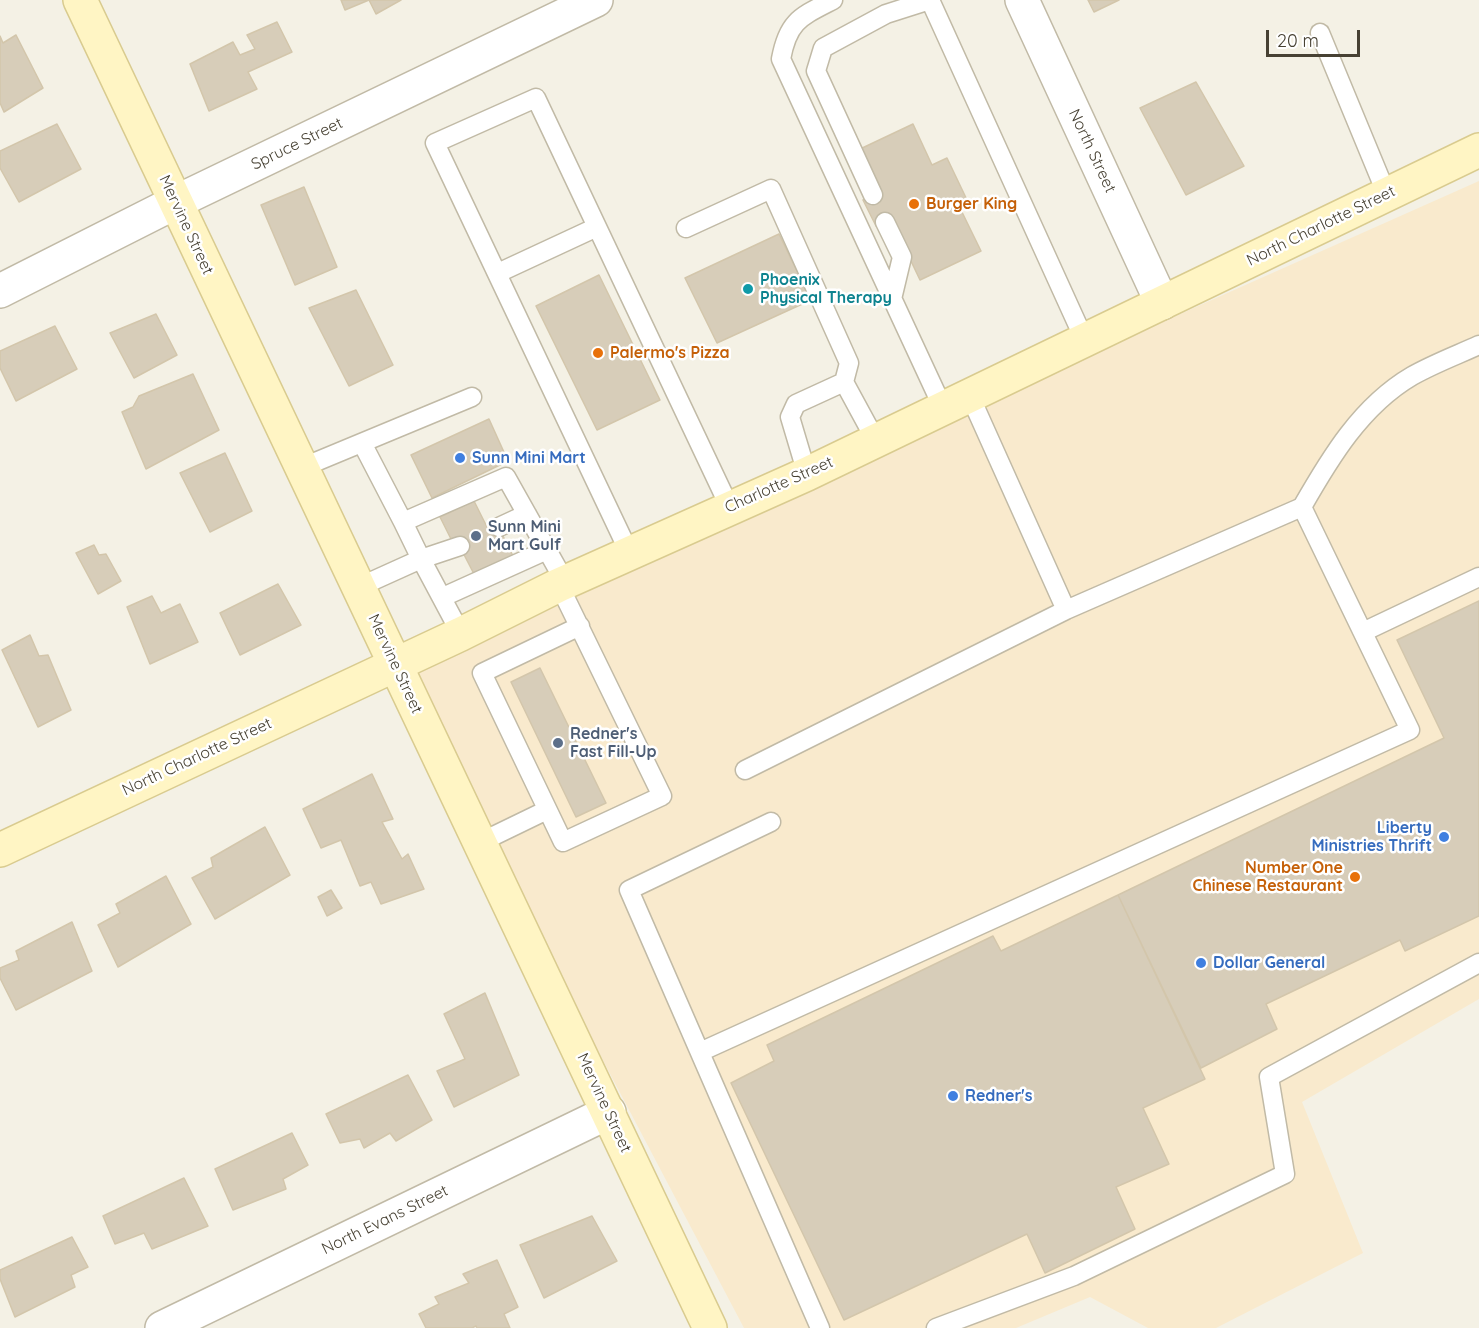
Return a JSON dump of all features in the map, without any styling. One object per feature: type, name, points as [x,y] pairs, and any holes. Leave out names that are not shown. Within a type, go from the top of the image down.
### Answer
[{"type":"main road","name":"Mervine Street","points":[[80,0],[710,1328]]},
{"type":"main road","name":"North Charlotte Street","points":[[1162,303],[1479,150]]},
{"type":"main road","name":"Charlotte Street","points":[[394,664],[629,552],[807,474],[1162,303]]},
{"type":"main road","name":"North Charlotte Street","points":[[0,850],[394,664]]},
{"type":"street","name":"Spruce Street","points":[[0,291],[176,202],[596,0]]},
{"type":"street","name":"North Street","points":[[1022,0],[1162,303]]},
{"type":"street","name":"North Evans Street","points":[[162,1328],[609,1112]]},
{"type":"lane","points":[[833,0],[799,18],[785,39],[781,60],[892,299],[957,402],[1066,610]]},
{"type":"lane","points":[[873,195],[816,71],[824,48],[886,14],[930,0],[1085,341]]},
{"type":"lane","points":[[1320,33],[1387,195]]},
{"type":"lane","points":[[629,552],[435,143],[536,98],[730,508]]},
{"type":"lane","points":[[686,228],[771,189],[849,363],[844,382],[876,441]]},
{"type":"lane","points":[[885,222],[902,257],[892,299]]},
{"type":"lane","points":[[498,273],[597,227]]},
{"type":"lane","points":[[745,770],[1066,610],[1302,507],[1327,464],[1365,413],[1411,377],[1479,345]]},
{"type":"lane","points":[[807,474],[790,417],[796,404],[844,382]]},
{"type":"lane","points":[[301,468],[472,397]]},
{"type":"lane","points":[[362,443],[461,634]]},
{"type":"lane","points":[[403,522],[506,477],[547,550],[580,626],[662,796],[563,842],[482,673],[580,626]]},
{"type":"lane","points":[[700,1052],[1410,730],[1302,507]]},
{"type":"lane","points":[[499,527],[527,514]]},
{"type":"lane","points":[[359,587],[421,559],[460,546]]},
{"type":"lane","points":[[443,597],[547,550]]},
{"type":"lane","points":[[1363,632],[1479,578]]},
{"type":"lane","points":[[481,842],[547,810]]},
{"type":"lane","points":[[771,822],[629,890],[820,1328]]},
{"type":"lane","points":[[936,1328],[1074,1276],[1285,1174],[1269,1077],[1479,963]]},
{"type":"shaded area","points":[[1479,181],[1479,999],[1302,1102],[1363,1253],[1216,1328],[1148,1328],[1090,1297],[1016,1328],[744,1328],[394,664]]},
{"type":"building","points":[[341,0],[369,0],[345,10]]},
{"type":"building","points":[[369,0],[401,0],[376,14]]},
{"type":"building","points":[[1088,0],[1119,0],[1094,12]]},
{"type":"building","points":[[277,22],[292,52],[248,72],[257,89],[209,111],[190,64],[233,42],[240,55],[255,49],[247,35]]},
{"type":"building","points":[[16,35],[43,88],[4,112],[0,103],[0,36],[3,43]]},
{"type":"building","points":[[1196,82],[1244,166],[1186,195],[1140,108]]},
{"type":"building","points":[[57,124],[81,169],[19,202],[0,168],[0,151]]},
{"type":"building","name":"Burger King","points":[[913,124],[932,165],[947,158],[968,202],[959,206],[981,251],[920,280],[891,219],[876,226],[863,200],[878,193],[858,150]]},
{"type":"building","points":[[304,187],[337,267],[295,285],[261,205]]},
{"type":"building","name":"Phoenix Physical Therapy","points":[[779,234],[811,300],[717,343],[685,278]]},
{"type":"building","name":"Palermo's Pizza","points":[[599,275],[660,400],[597,430],[536,306]]},
{"type":"building","points":[[356,290],[393,365],[349,386],[309,308]]},
{"type":"building","points":[[156,314],[177,355],[134,378],[110,333]]},
{"type":"building","points":[[55,326],[77,369],[16,401],[0,368],[0,351]]},
{"type":"building","points":[[193,374],[219,430],[146,469],[122,412],[133,407],[139,396]]},
{"type":"building","name":"Sunn Mini Mart","points":[[489,419],[508,461],[432,498],[411,455]]},
{"type":"building","points":[[225,453],[252,511],[210,532],[180,473]]},
{"type":"building","name":"Sunn Mini Mart Gulf","points":[[474,501],[488,529],[497,524],[513,556],[474,574],[458,543],[454,545],[440,517]]},
{"type":"building","points":[[94,545],[99,555],[106,554],[121,581],[98,594],[76,553]]},
{"type":"building","points":[[278,584],[301,625],[240,655],[220,613]]},
{"type":"building","points":[[152,596],[161,613],[180,604],[198,642],[150,664],[127,607]]},
{"type":"building","points":[[1479,601],[1479,916],[1405,951],[1400,940],[1266,1004],[1277,1029],[1201,1068],[1118,895],[1444,738],[1397,640]]},
{"type":"building","points":[[30,635],[39,656],[48,655],[71,710],[38,727],[2,650]]},
{"type":"building","name":"Redner's Fast Fill-Up","points":[[540,668],[606,803],[576,817],[511,682]]},
{"type":"building","points":[[372,774],[393,819],[382,822],[402,859],[408,854],[424,889],[381,904],[371,882],[360,886],[341,840],[321,848],[303,809]]},
{"type":"building","points":[[265,827],[290,875],[215,919],[192,878],[213,867],[211,858]]},
{"type":"building","points":[[166,876],[191,924],[118,967],[98,925],[120,913],[116,904]]},
{"type":"building","points":[[331,890],[342,908],[327,916],[318,897]]},
{"type":"building","name":"Redner's","points":[[1118,895],[1205,1079],[1143,1108],[1169,1164],[1116,1187],[1135,1229],[1045,1273],[1027,1234],[844,1320],[731,1083],[774,1061],[767,1045],[993,936],[1001,951]]},
{"type":"building","points":[[72,922],[92,971],[16,1010],[0,978],[0,968],[19,960],[16,951]]},
{"type":"building","points":[[485,993],[519,1075],[454,1107],[437,1071],[465,1059],[444,1014]]},
{"type":"building","points":[[408,1075],[432,1120],[396,1141],[390,1133],[364,1148],[360,1139],[340,1143],[326,1114]]},
{"type":"building","points":[[292,1133],[308,1165],[283,1179],[286,1189],[233,1210],[215,1169]]},
{"type":"building","points":[[184,1178],[208,1226],[152,1249],[144,1233],[115,1244],[103,1216]]},
{"type":"building","points":[[592,1216],[617,1261],[544,1298],[520,1245]]},
{"type":"building","points":[[72,1237],[88,1267],[71,1275],[75,1287],[15,1317],[0,1279],[0,1270]]},
{"type":"building","points":[[497,1260],[518,1307],[504,1314],[510,1328],[477,1328],[476,1326],[472,1328],[426,1328],[419,1314],[439,1304],[435,1297],[469,1283],[463,1274]]},
{"type":"place","name":"Burger King","points":[[914,204]]},
{"type":"place","name":"Phoenix Physical Therapy","points":[[748,289]]},
{"type":"place","name":"Palermo's Pizza","points":[[598,353]]},
{"type":"place","name":"Sunn Mini Mart","points":[[460,458]]},
{"type":"place","name":"Sunn Mini Mart Gulf","points":[[476,536]]},
{"type":"place","name":"Redner's Fast Fill-Up","points":[[558,743]]},
{"type":"place","name":"Liberty Ministries Thrift","points":[[1444,837]]},
{"type":"place","name":"Number One Chinese Restaurant","points":[[1355,877]]},
{"type":"place","name":"Dollar General","points":[[1201,963]]},
{"type":"place","name":"Redner's","points":[[953,1096]]}]
